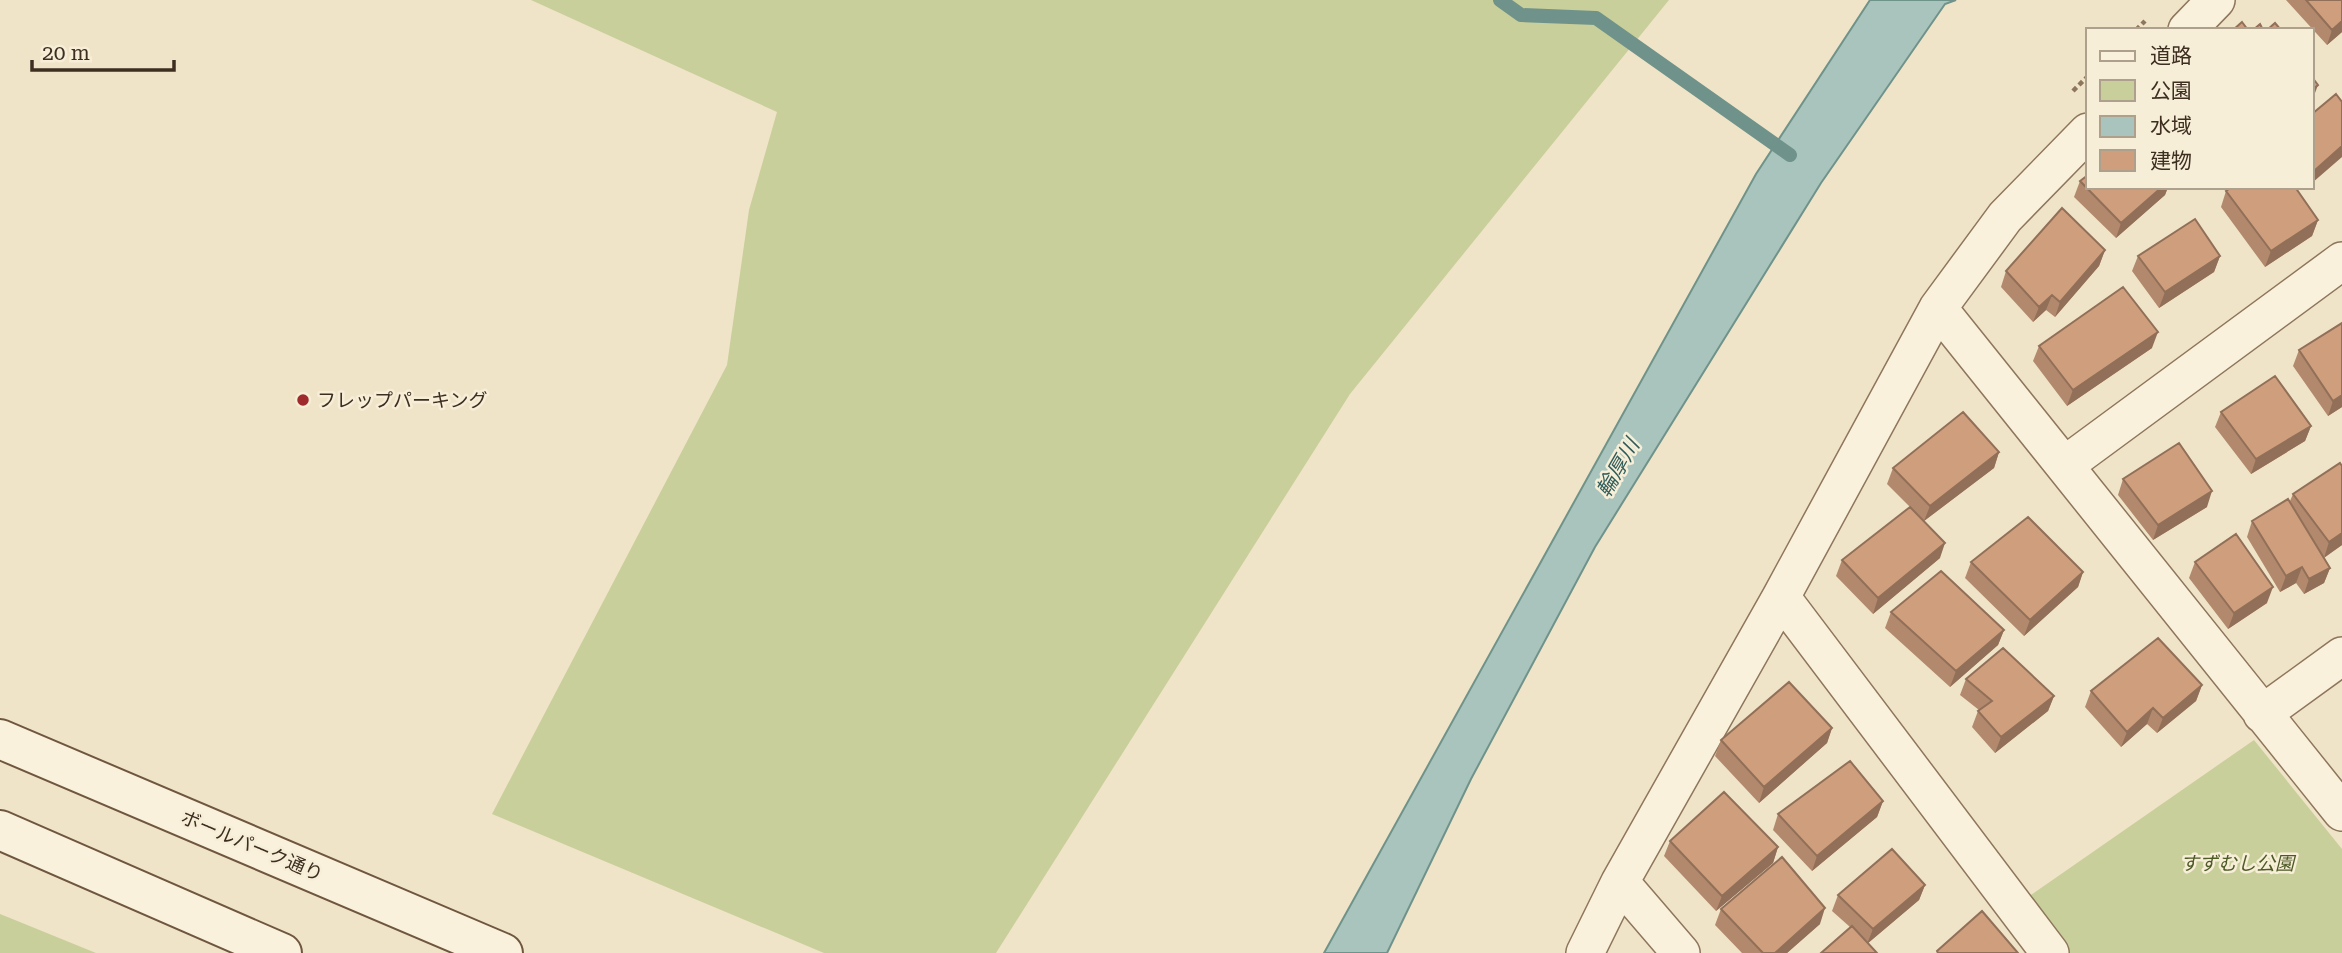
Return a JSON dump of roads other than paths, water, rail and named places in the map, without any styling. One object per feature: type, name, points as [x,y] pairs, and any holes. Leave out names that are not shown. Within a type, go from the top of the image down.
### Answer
[{"type":"street","points":[[2189,28],[2216,0]]},
{"type":"street","points":[[1585,953],[1620,882],[1781,597],[1938,308],[2005,217],[2086,134]]},
{"type":"street","points":[[2064,465],[2342,261]]},
{"type":"street","points":[[1938,308],[2342,812]]},
{"type":"street","points":[[1781,597],[2050,953]]},
{"type":"street","points":[[2262,714],[2342,656]]},
{"type":"street","name":"ボールパーク通り","points":[[0,739],[503,953]]},
{"type":"street","points":[[0,830],[282,953]]},
{"type":"street","points":[[1620,882],[1681,953]]},
{"type":"water","name":"輪厚川","points":[[1870,0],[1956,0],[1945,4],[1821,183],[1595,547],[1471,779],[1387,953],[1324,953],[1756,174]]},
{"type":"waterway","points":[[1500,0],[1521,15],[1596,18],[1790,155]]},
{"type":"place","name":"フレップパーキング","points":[[303,400]]},
{"type":"park label","name":"すずむし公園","points":[[2237,863]]}]
